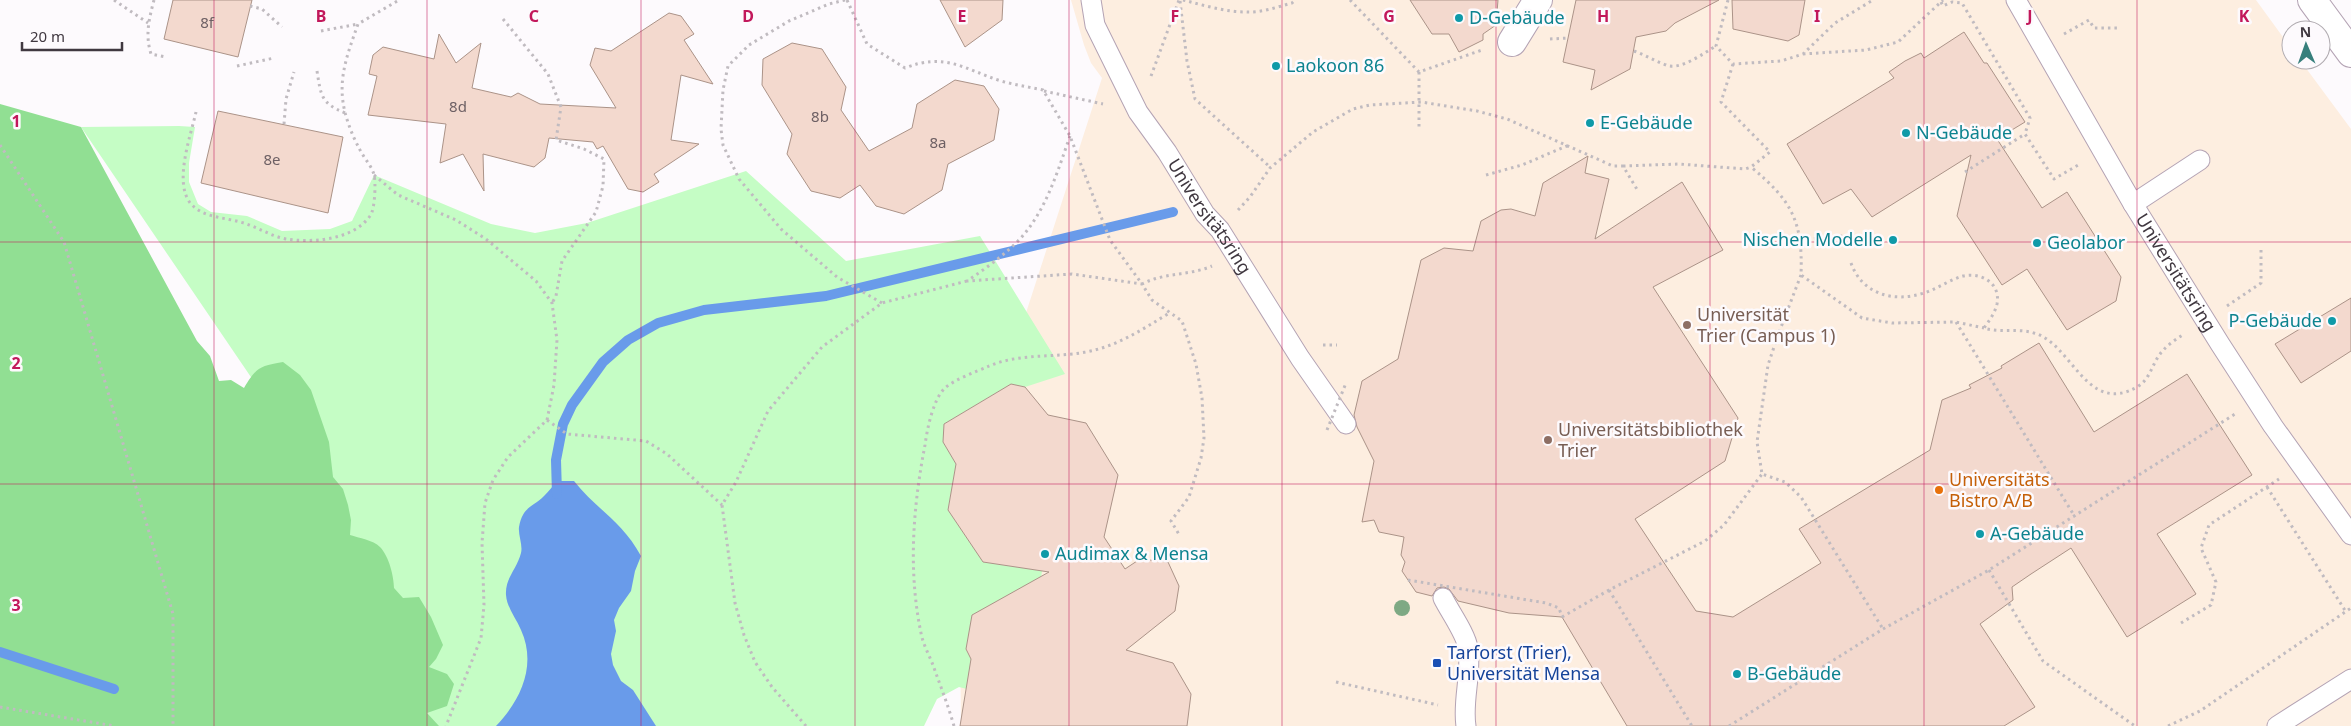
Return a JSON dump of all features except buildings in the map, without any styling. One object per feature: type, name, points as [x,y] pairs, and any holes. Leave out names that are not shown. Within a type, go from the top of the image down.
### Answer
[{"type":"main road","points":[[1512,42],[1538,0]]},
{"type":"main road","points":[[2312,0],[2351,53]]},
{"type":"lane","name":"Universitätsring","points":[[1091,0],[1095,25],[1138,112],[1167,152],[1206,214],[1220,230],[1300,358],[1346,424]]},
{"type":"lane","name":"Universitätsring","points":[[2016,0],[2133,204],[2273,426],[2351,535]]},
{"type":"lane","points":[[2133,204],[2200,160]]},
{"type":"lane","points":[[1443,598],[1468,647],[1468,695],[1463,711],[1466,726]]},
{"type":"lane","points":[[2276,726],[2351,679]]},
{"type":"path","points":[[114,0],[148,23]]},
{"type":"path","points":[[154,0],[147,36],[151,54],[166,57]]},
{"type":"path","points":[[321,31],[358,24],[399,0]]},
{"type":"path","points":[[882,303],[837,276],[780,229],[739,179],[723,145],[721,114],[728,66],[749,45],[789,21],[829,4],[846,0],[867,44],[905,68],[932,60],[948,61],[1003,81],[1138,112],[1181,0]]},
{"type":"path","points":[[1181,0],[1223,10],[1246,12],[1264,11],[1292,3],[1295,0]]},
{"type":"path","points":[[1181,0],[1187,61],[1195,99],[1270,168]]},
{"type":"path","points":[[1350,0],[1418,72],[1419,128]]},
{"type":"path","points":[[1634,51],[1652,57],[1667,66],[1676,67],[1716,46],[1728,0]]},
{"type":"path","points":[[1803,54],[1835,23],[1872,0]]},
{"type":"path","points":[[1733,64],[1781,61],[1803,54],[1866,50],[1898,42],[1942,1],[1944,6],[1952,2],[1962,2],[2030,118],[2026,134],[1965,172]]},
{"type":"path","points":[[250,6],[262,9],[282,27]]},
{"type":"path","points":[[503,19],[548,74],[561,107],[556,140],[584,149],[604,160],[603,186],[596,212],[562,261],[556,296],[552,303]]},
{"type":"path","points":[[2060,36],[2089,20],[2094,28],[2117,28]]},
{"type":"path","points":[[358,24],[344,67],[342,88],[345,113],[358,146],[374,175],[398,195],[456,220],[486,239],[536,281],[552,303],[557,340],[554,385],[547,420],[508,457],[493,480],[485,503],[482,543],[484,605],[481,638],[446,726]]},
{"type":"path","points":[[1418,72],[1455,58],[1512,42],[1568,38]]},
{"type":"path","points":[[1716,46],[1733,64]]},
{"type":"path","points":[[237,66],[274,58]]},
{"type":"path","points":[[1220,230],[1250,197],[1270,168],[1329,121],[1353,109],[1391,102],[1421,102],[1477,111],[1508,119],[1613,166],[1679,164],[1751,168],[1770,152],[1720,102],[1733,64]]},
{"type":"path","points":[[317,71],[321,94],[326,104],[345,113]]},
{"type":"path","points":[[284,124],[286,99],[294,72]]},
{"type":"path","points":[[1043,90],[1070,136],[1110,240],[1152,300],[1182,321],[1196,364],[1202,398],[1204,438],[1189,497],[1171,521],[1180,536]]},
{"type":"path","points":[[196,112],[184,166],[185,190],[191,204],[210,216],[240,222],[286,239],[335,238],[347,234],[362,224],[372,214],[374,175]]},
{"type":"path","points":[[2026,134],[2054,179],[2102,151]]},
{"type":"path","points":[[967,282],[1019,240],[1037,216],[1049,193],[1070,136]]},
{"type":"path","points":[[0,145],[64,242],[67,252],[173,614],[173,726]]},
{"type":"path","points":[[1486,175],[1522,165],[1569,145]]},
{"type":"path","points":[[1623,166],[1638,191]]},
{"type":"path","points":[[1408,580],[1546,603],[1559,608],[1562,617],[1609,590],[1705,541],[1724,525],[1762,474],[1757,442],[1768,365],[1801,275],[1801,240],[1794,214],[1787,202],[1766,180],[1751,168]]},
{"type":"path","points":[[1801,240],[1843,236]]},
{"type":"path","points":[[2223,309],[2261,283],[2260,250]]},
{"type":"path","points":[[806,726],[755,662],[744,635],[735,603],[722,505],[736,482],[768,411],[784,390],[822,348],[882,303],[967,282],[1072,274],[1142,284],[1155,277],[1206,269],[1234,255]]},
{"type":"path","points":[[1851,263],[1861,283],[1886,296],[1906,296],[1922,293],[1962,276],[1982,276],[1994,286],[1997,296],[1995,310],[1984,328]]},
{"type":"path","points":[[1801,275],[1862,318],[1892,324],[1956,322],[1992,331],[2034,332],[2046,338],[2090,385],[2112,393],[2126,392],[2139,386],[2148,377],[2164,350],[2188,331]]},
{"type":"path","points":[[954,726],[947,701],[921,635],[914,584],[913,542],[917,486],[927,433],[944,388],[990,366],[1023,357],[1077,353],[1106,348],[1171,312]]},
{"type":"path","points":[[1956,322],[2075,517]]},
{"type":"path","points":[[1327,430],[1346,383]]},
{"type":"path","points":[[547,420],[568,434],[646,441],[667,454],[722,505]]},
{"type":"path","points":[[1729,726],[1883,630],[1988,570],[2075,517],[2219,424]]},
{"type":"path","points":[[2181,623],[2211,605],[2216,582],[2201,548],[2209,525],[2301,465]]},
{"type":"path","points":[[1762,474],[1785,482],[1801,497],[1883,630]]},
{"type":"path","points":[[2267,487],[2346,612]]},
{"type":"path","points":[[1988,570],[2043,661],[2135,726]]},
{"type":"path","points":[[1609,590],[1692,726]]},
{"type":"path","points":[[2168,726],[2200,711],[2351,608]]},
{"type":"path","points":[[1336,682],[1410,698]]},
{"type":"path","points":[[0,707],[116,726]]},
{"type":"shaded area","name":"Universität Trier (Campus 1)","points":[[1071,0],[2256,0],[2281,34],[2281,70],[2307,70],[2351,129],[2351,726],[961,726],[959,520],[1102,78],[1091,63]]},
{"type":"green space","points":[[0,104],[81,127],[197,341],[210,356],[219,381],[231,380],[244,388],[259,369],[283,362],[300,375],[311,390],[329,442],[333,477],[343,489],[348,505],[351,520],[350,535],[370,541],[380,547],[390,567],[394,588],[403,598],[419,597],[431,617],[443,645],[436,659],[429,667],[447,674],[454,684],[447,706],[427,713],[439,726],[0,726]]},
{"type":"green space","points":[[81,127],[195,127],[189,163],[189,182],[198,204],[211,212],[247,216],[282,231],[330,229],[352,221],[374,175],[491,224],[535,233],[587,223],[746,171],[846,261],[980,236],[1065,374],[1025,387],[1011,384],[944,424],[943,442],[956,464],[948,510],[983,562],[1042,571],[1039,592],[973,615],[966,649],[971,659],[967,689],[959,687],[937,699],[924,726],[343,726],[278,417]]},
{"type":"water","points":[[557,481],[574,481],[618,525],[634,544],[641,556],[635,571],[631,591],[619,608],[614,620],[616,631],[611,654],[613,665],[621,681],[633,690],[656,726],[496,726],[513,705],[524,681],[527,669],[526,643],[508,604],[506,595],[509,578],[521,553],[519,527],[523,515],[528,508],[540,500]]},
{"type":"waterway","points":[[557,494],[556,460],[563,424],[572,405],[603,362],[628,340],[658,323],[704,310],[826,296],[1173,212]]},
{"type":"waterway","points":[[0,652],[114,689]]},
{"type":"place","name":"D-Gebäude","points":[[1459,18]]},
{"type":"place","name":"Laokoon 86","points":[[1276,66]]},
{"type":"place","name":"E-Gebäude","points":[[1590,123]]},
{"type":"place","name":"N-Gebäude","points":[[1906,133]]},
{"type":"place","name":"Nischen Modelle","points":[[1893,240]]},
{"type":"place","name":"Geolabor","points":[[2037,243]]},
{"type":"place","name":"P-Gebäude","points":[[2332,321]]},
{"type":"place","name":"Universität Trier (Campus 1)","points":[[1687,325]]},
{"type":"place","name":"Universitätsbibliothek Trier","points":[[1548,440]]},
{"type":"place","name":"Universitäts Bistro A/B","points":[[1939,490]]},
{"type":"place","name":"A-Gebäude","points":[[1980,534]]},
{"type":"place","name":"Audimax & Mensa","points":[[1045,554]]},
{"type":"place","name":"Tarforst (Trier), Universität Mensa","points":[[1437,663]]},
{"type":"place","name":"B-Gebäude","points":[[1737,674]]}]
